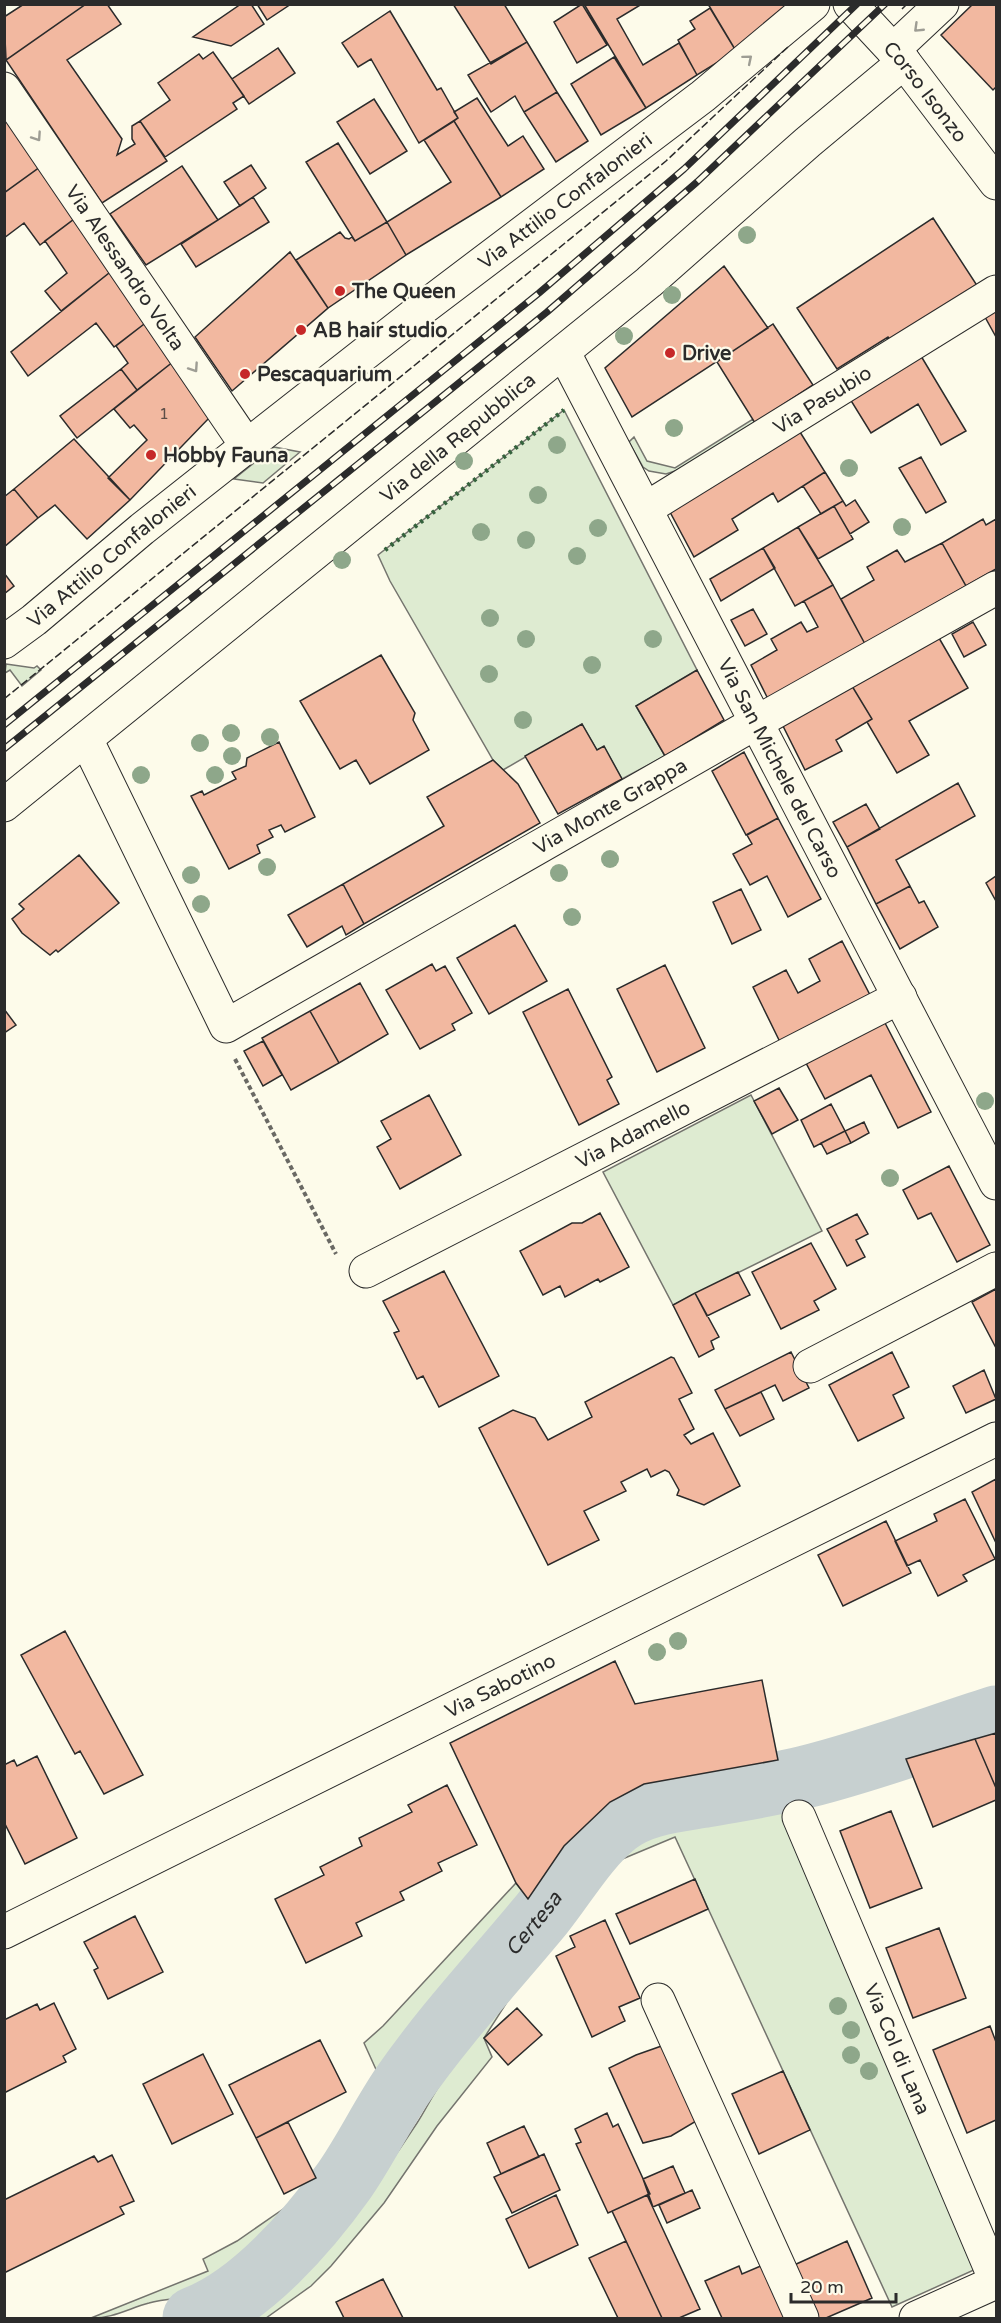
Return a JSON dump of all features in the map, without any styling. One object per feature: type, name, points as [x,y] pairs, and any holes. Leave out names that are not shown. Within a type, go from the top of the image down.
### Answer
[{"type":"street","name":"Via Attilio Confalonieri","points":[[4,642],[246,446],[423,308],[703,96],[813,4]]},
{"type":"street","name":"Corso Isonzo","points":[[850,4],[899,56],[996,183]]},
{"type":"street","name":"Via della Repubblica","points":[[4,805],[649,282],[808,142],[899,56],[942,4]]},
{"type":"street","name":"Via Alessandro Volta","points":[[4,89],[246,446]]},
{"type":"street","name":"Via Pasubio","points":[[647,508],[996,292]]},
{"type":"street","name":"Via San Michele del Carso","points":[[564,353],[647,508],[996,1183]]},
{"type":"street","name":"Via Monte Grappa","points":[[226,1026],[756,722],[996,588]]},
{"type":"street","points":[[86,739],[226,1026]]},
{"type":"street","name":"Via Adamello","points":[[366,1271],[900,997]]},
{"type":"street","points":[[810,1366],[996,1269]]},
{"type":"street","name":"Via Sabotino","points":[[4,1932],[996,1439]]},
{"type":"street","name":"Via Col di Lana","points":[[799,1817],[996,2282],[916,2319]]},
{"type":"street","points":[[658,2000],[802,2319]]},
{"type":"path","points":[[226,1026],[231,1050],[237,1063],[337,1255],[354,1271],[366,1271]]},
{"type":"green space","points":[[564,410],[697,670],[636,706],[665,756],[622,779],[604,747],[597,750],[582,724],[503,770],[493,760],[390,581],[378,555]]},
{"type":"green space","points":[[753,419],[755,423],[681,469],[666,474],[649,471],[643,467],[629,442],[634,437],[647,461],[675,468]]},
{"type":"green space","points":[[274,447],[300,452],[263,483],[234,479]]},
{"type":"green space","points":[[6,664],[34,668],[37,666],[41,670],[22,686],[10,670],[5,673]]},
{"type":"green space","points":[[751,1095],[822,1231],[673,1305],[603,1172]]},
{"type":"green space","points":[[996,1692],[996,1699],[885,1741],[824,1760],[705,1785],[652,1790],[613,1808],[584,1833],[533,1891],[564,1846],[610,1802],[644,1784],[861,1743],[956,1705]]},
{"type":"green space","points":[[800,1789],[803,1799],[786,1806],[975,2252],[976,2269],[892,2307],[675,1837],[596,1870],[620,1842],[659,1820],[706,1806]]},
{"type":"green space","points":[[516,1883],[527,1897],[442,1994],[397,2049],[379,2076],[364,2043],[383,2026]]},
{"type":"green space","points":[[541,1949],[484,2038],[492,2057],[437,2126],[384,2203],[331,2266],[311,2286],[266,2318],[228,2318],[257,2300],[284,2279],[333,2232],[356,2206],[398,2151],[439,2085]]},
{"type":"green space","points":[[289,2205],[294,2215],[239,2273],[212,2290],[199,2295],[155,2301],[106,2317],[91,2318],[208,2271],[203,2259],[237,2241]]},
{"type":"building","points":[[24,4],[86,4],[6,60],[4,17]]},
{"type":"building","points":[[86,4],[107,4],[121,24],[67,60],[122,139],[117,155],[135,144],[132,139],[132,126],[140,121],[167,161],[102,203],[6,60]]},
{"type":"building","points":[[241,4],[251,4],[264,24],[231,46],[193,37]]},
{"type":"building","points":[[257,4],[291,4],[267,20]]},
{"type":"building","points":[[453,4],[504,4],[527,42],[491,64]]},
{"type":"building","points":[[582,4],[607,45],[577,63],[554,22]]},
{"type":"building","points":[[584,4],[642,4],[617,19],[643,65],[679,43],[697,75],[646,108]]},
{"type":"building","points":[[708,4],[794,4],[736,51]]},
{"type":"building","points":[[973,4],[996,4],[996,87],[993,90],[941,35]]},
{"type":"building","points":[[710,8],[736,51],[697,75],[678,40],[695,29],[690,21]]},
{"type":"building","points":[[390,11],[437,90],[441,88],[458,118],[419,143],[371,59],[358,67],[342,43]]},
{"type":"building","points":[[527,42],[557,92],[524,112],[515,96],[491,112],[468,75]]},
{"type":"building","points":[[278,48],[295,73],[249,104],[232,79]]},
{"type":"building","points":[[213,52],[244,96],[233,103],[237,109],[165,157],[140,121],[170,100],[158,83],[199,54],[203,59]]},
{"type":"building","points":[[614,57],[646,108],[601,135],[571,84]]},
{"type":"building","points":[[557,92],[588,141],[556,162],[524,112]]},
{"type":"building","points":[[477,98],[508,146],[523,136],[544,169],[501,197],[454,121],[458,118],[454,112]]},
{"type":"building","points":[[374,99],[407,151],[370,174],[337,122]]},
{"type":"building","points":[[4,107],[44,164],[4,193]]},
{"type":"building","points":[[454,121],[501,197],[406,255],[387,222],[451,182],[424,140]]},
{"type":"building","points":[[338,143],[387,222],[355,241],[306,162]]},
{"type":"building","points":[[44,164],[78,216],[40,245],[24,223],[4,238],[4,193]]},
{"type":"building","points":[[251,165],[266,188],[240,206],[224,182]]},
{"type":"building","points":[[182,166],[218,220],[146,265],[110,214]]},
{"type":"building","points":[[253,197],[269,222],[196,267],[181,244]]},
{"type":"building","points":[[78,216],[114,269],[61,311],[45,291],[67,273],[45,241]]},
{"type":"building","points":[[933,218],[978,287],[890,340],[888,337],[837,369],[797,308]]},
{"type":"building","points":[[387,222],[406,255],[328,308],[296,260],[340,232],[345,238],[352,237],[355,241]]},
{"type":"building","points":[[290,252],[328,308],[232,391],[195,337]]},
{"type":"building","points":[[724,266],[768,328],[632,417],[605,368]]},
{"type":"building","points":[[114,269],[148,321],[114,347],[96,323],[28,376],[11,352]]},
{"type":"building","points":[[996,310],[996,337],[985,317]]},
{"type":"building","points":[[148,321],[174,361],[137,390],[121,369],[128,363],[116,346]]},
{"type":"building","points":[[773,324],[813,385],[755,423],[717,362]]},
{"type":"building","points":[[921,356],[966,431],[941,445],[918,404],[871,433],[850,399]]},
{"type":"building","points":[[174,361],[211,416],[130,500],[108,478],[147,440],[134,425],[130,428],[114,409]]},
{"type":"building","points":[[121,369],[137,390],[77,438],[60,416]]},
{"type":"building","points":[[800,432],[825,472],[778,502],[773,493],[732,519],[738,530],[694,557],[670,512]]},
{"type":"building","points":[[74,439],[130,500],[87,539],[55,505],[38,518],[14,489]]},
{"type":"building","points":[[921,457],[946,502],[926,513],[899,468]]},
{"type":"building","points":[[825,472],[843,501],[821,514],[803,486]]},
{"type":"building","points":[[14,489],[38,518],[4,547],[4,497]]},
{"type":"building","points":[[855,500],[869,522],[850,534],[834,506],[843,501],[846,506]]},
{"type":"building","points":[[834,506],[853,539],[818,559],[798,527]]},
{"type":"building","points":[[983,519],[986,525],[996,519],[996,569],[966,586],[942,543]]},
{"type":"building","points":[[798,527],[833,585],[795,606],[763,548]]},
{"type":"building","points":[[942,543],[966,586],[865,644],[841,599],[874,580],[867,567],[897,550],[905,562]]},
{"type":"building","points":[[763,548],[775,568],[721,601],[710,579]]},
{"type":"building","points":[[4,573],[14,586],[4,594]]},
{"type":"building","points":[[833,585],[865,644],[768,699],[751,665],[777,650],[771,639],[801,622],[807,632],[818,627],[804,601]]},
{"type":"building","points":[[753,609],[767,634],[745,646],[731,620]]},
{"type":"building","points":[[973,622],[986,645],[964,657],[952,634]]},
{"type":"building","points":[[939,638],[968,688],[909,721],[929,755],[897,773],[867,722],[872,719],[852,686]]},
{"type":"building","points":[[381,655],[415,713],[413,720],[429,750],[370,784],[356,760],[340,769],[300,701]]},
{"type":"building","points":[[697,670],[724,720],[665,756],[636,706]]},
{"type":"building","points":[[852,686],[872,719],[836,740],[842,751],[805,770],[783,726]]},
{"type":"building","points":[[582,724],[597,750],[604,746],[622,779],[558,814],[525,756]]},
{"type":"building","points":[[279,742],[315,817],[285,832],[281,825],[269,830],[273,837],[257,845],[260,853],[229,869],[191,796],[202,791],[204,795],[236,779],[232,772],[246,766],[247,758]]},
{"type":"building","points":[[744,752],[778,818],[746,835],[712,771]]},
{"type":"building","points":[[493,760],[518,784],[540,823],[364,924],[343,884],[444,826],[427,797]]},
{"type":"building","points":[[958,783],[975,816],[896,860],[910,886],[876,904],[847,847]]},
{"type":"building","points":[[866,804],[880,829],[847,847],[833,822]]},
{"type":"building","points":[[778,818],[821,899],[788,917],[767,876],[750,885],[733,854],[752,844],[747,835]]},
{"type":"building","points":[[79,855],[119,903],[58,952],[56,950],[50,955],[22,933],[12,919],[24,909],[19,904]]},
{"type":"building","points":[[996,876],[996,901],[986,883]]},
{"type":"building","points":[[343,884],[364,924],[346,935],[342,926],[307,947],[288,915]]},
{"type":"building","points":[[910,886],[919,903],[924,901],[938,927],[900,949],[876,904]]},
{"type":"building","points":[[741,889],[761,930],[732,944],[713,902]]},
{"type":"building","points":[[515,925],[547,981],[489,1014],[457,958]]},
{"type":"building","points":[[842,941],[870,995],[780,1042],[753,987],[786,970],[798,993],[820,981],[809,959]]},
{"type":"building","points":[[432,964],[436,971],[445,966],[472,1013],[452,1024],[455,1030],[420,1049],[386,990]]},
{"type":"building","points":[[665,965],[705,1048],[657,1072],[617,989]]},
{"type":"building","points":[[360,983],[388,1034],[339,1063],[310,1011]]},
{"type":"building","points":[[568,989],[612,1077],[607,1080],[619,1104],[579,1125],[523,1012]]},
{"type":"building","points":[[4,1009],[16,1025],[4,1033]]},
{"type":"building","points":[[310,1011],[339,1063],[291,1090],[262,1038]]},
{"type":"building","points":[[884,1021],[931,1112],[898,1128],[871,1075],[825,1099],[806,1063]]},
{"type":"building","points":[[263,1041],[282,1075],[263,1086],[244,1051]]},
{"type":"building","points":[[779,1088],[798,1120],[772,1134],[754,1101]]},
{"type":"building","points":[[429,1095],[461,1155],[400,1189],[377,1147],[391,1139],[381,1121]]},
{"type":"building","points":[[831,1104],[845,1131],[814,1147],[801,1120]]},
{"type":"building","points":[[864,1122],[869,1133],[851,1143],[845,1131]]},
{"type":"building","points":[[845,1131],[851,1143],[827,1154],[821,1143]]},
{"type":"building","points":[[949,1166],[990,1245],[957,1262],[931,1213],[918,1219],[903,1190]]},
{"type":"building","points":[[600,1213],[629,1267],[600,1282],[598,1279],[565,1297],[560,1286],[543,1295],[520,1251],[572,1223],[582,1223]]},
{"type":"building","points":[[857,1214],[868,1234],[856,1240],[865,1257],[847,1266],[827,1229]]},
{"type":"building","points":[[811,1243],[836,1289],[814,1301],[819,1310],[781,1329],[752,1272]]},
{"type":"building","points":[[444,1271],[499,1376],[439,1407],[423,1376],[417,1379],[394,1333],[399,1331],[383,1301]]},
{"type":"building","points":[[738,1272],[750,1295],[707,1316],[695,1293]]},
{"type":"building","points":[[996,1289],[996,1348],[972,1302]]},
{"type":"building","points":[[695,1293],[719,1337],[711,1341],[714,1349],[699,1357],[673,1305]]},
{"type":"building","points":[[791,1352],[809,1388],[783,1401],[775,1385],[725,1409],[715,1390]]},
{"type":"building","points":[[892,1352],[909,1387],[893,1395],[904,1418],[858,1441],[829,1385]]},
{"type":"building","points":[[671,1357],[674,1358],[692,1393],[679,1399],[694,1429],[684,1435],[691,1444],[713,1433],[740,1486],[704,1505],[677,1495],[679,1490],[669,1472],[665,1470],[651,1477],[647,1469],[621,1482],[626,1491],[584,1511],[599,1540],[548,1565],[479,1428],[513,1410],[535,1418],[548,1440],[592,1417],[585,1402]]},
{"type":"building","points":[[984,1370],[996,1399],[966,1413],[953,1386]]},
{"type":"building","points":[[761,1392],[774,1419],[740,1436],[725,1409]]},
{"type":"building","points":[[996,1479],[996,1543],[972,1492]]},
{"type":"building","points":[[965,1499],[995,1559],[963,1575],[967,1581],[938,1596],[920,1560],[907,1566],[895,1541],[937,1521],[934,1514]]},
{"type":"building","points":[[886,1521],[911,1573],[843,1606],[818,1555]]},
{"type":"building","points":[[65,1631],[143,1775],[104,1794],[80,1751],[75,1754],[21,1655]]},
{"type":"building","points":[[615,1661],[635,1704],[762,1680],[778,1760],[644,1784],[610,1802],[564,1846],[528,1899],[516,1883],[450,1743]]},
{"type":"building","points":[[996,1733],[996,1788],[975,1739]]},
{"type":"building","points":[[975,1739],[996,1788],[996,1800],[933,1827],[906,1759]]},
{"type":"building","points":[[37,1756],[77,1838],[25,1864],[4,1822],[4,1765],[14,1760],[17,1766]]},
{"type":"building","points":[[447,1785],[477,1845],[438,1863],[442,1871],[400,1892],[404,1900],[356,1923],[362,1936],[306,1963],[275,1899],[324,1875],[320,1867],[362,1846],[359,1838],[412,1812],[408,1805]]},
{"type":"building","points":[[891,1811],[922,1888],[870,1908],[840,1831]]},
{"type":"building","points":[[695,1879],[708,1909],[630,1944],[616,1914]]},
{"type":"building","points":[[135,1916],[163,1972],[108,1999],[94,1970],[98,1968],[84,1942]]},
{"type":"building","points":[[605,1920],[640,1998],[619,2007],[625,2021],[592,2037],[556,1956],[575,1947],[570,1936]]},
{"type":"building","points":[[939,1928],[966,1998],[913,2018],[886,1948]]},
{"type":"building","points":[[54,2003],[76,2049],[63,2056],[66,2062],[4,2093],[4,2020],[37,2004],[40,2010]]},
{"type":"building","points":[[517,2008],[542,2035],[508,2065],[484,2038]]},
{"type":"building","points":[[990,2026],[996,2042],[996,2120],[967,2133],[933,2050]]},
{"type":"building","points":[[320,2040],[346,2092],[256,2138],[229,2085]]},
{"type":"building","points":[[670,2043],[703,2117],[671,2136],[643,2143],[609,2068]]},
{"type":"building","points":[[203,2054],[233,2114],[172,2144],[143,2084]]},
{"type":"building","points":[[783,2071],[810,2130],[759,2154],[732,2094]]},
{"type":"building","points":[[607,2113],[613,2127],[618,2124],[650,2194],[608,2213],[576,2144],[581,2142],[575,2129]]},
{"type":"building","points":[[288,2122],[316,2178],[284,2194],[256,2138]]},
{"type":"building","points":[[524,2126],[539,2157],[501,2174],[487,2143]]},
{"type":"building","points":[[544,2154],[560,2190],[512,2213],[494,2177]]},
{"type":"building","points":[[112,2155],[134,2201],[120,2207],[124,2214],[4,2273],[4,2200],[94,2156],[98,2162]]},
{"type":"building","points":[[673,2166],[685,2193],[653,2207],[643,2179]]},
{"type":"building","points":[[692,2190],[700,2208],[667,2223],[659,2205]]},
{"type":"building","points":[[556,2195],[578,2245],[529,2268],[506,2219]]},
{"type":"building","points":[[647,2195],[700,2309],[679,2318],[662,2318],[612,2211]]},
{"type":"building","points":[[626,2241],[662,2318],[618,2318],[589,2258]]},
{"type":"building","points":[[847,2241],[872,2298],[826,2318],[815,2318],[792,2266]]},
{"type":"building","points":[[763,2265],[787,2318],[722,2318],[705,2281],[739,2266],[742,2274]]},
{"type":"building","points":[[383,2279],[403,2318],[344,2318],[336,2302]]},
{"type":"waterway","name":"Certesa","points":[[194,2318],[237,2295],[277,2260],[314,2220],[352,2170],[394,2098],[418,2063],[542,1914],[595,1844],[616,1824],[636,1812],[659,1804],[768,1785],[829,1771],[996,1717]]},
{"type":"railway","points":[[4,725],[539,293],[684,169],[857,4]]},
{"type":"railway","points":[[4,749],[547,312],[697,182],[885,4]]},
{"type":"hedge","points":[[385,550],[564,410]]},
{"type":"fence","points":[[902,9],[907,4]]},
{"type":"fence","points":[[4,699],[666,161],[790,45]]},
{"type":"place","name":"The Queen","points":[[340,291]]},
{"type":"place","name":"AB hair studio","points":[[301,330]]},
{"type":"place","name":"Drive","points":[[670,353]]},
{"type":"place","name":"Pescaquarium","points":[[245,374]]},
{"type":"place","name":"Hobby Fauna","points":[[151,455]]}]
